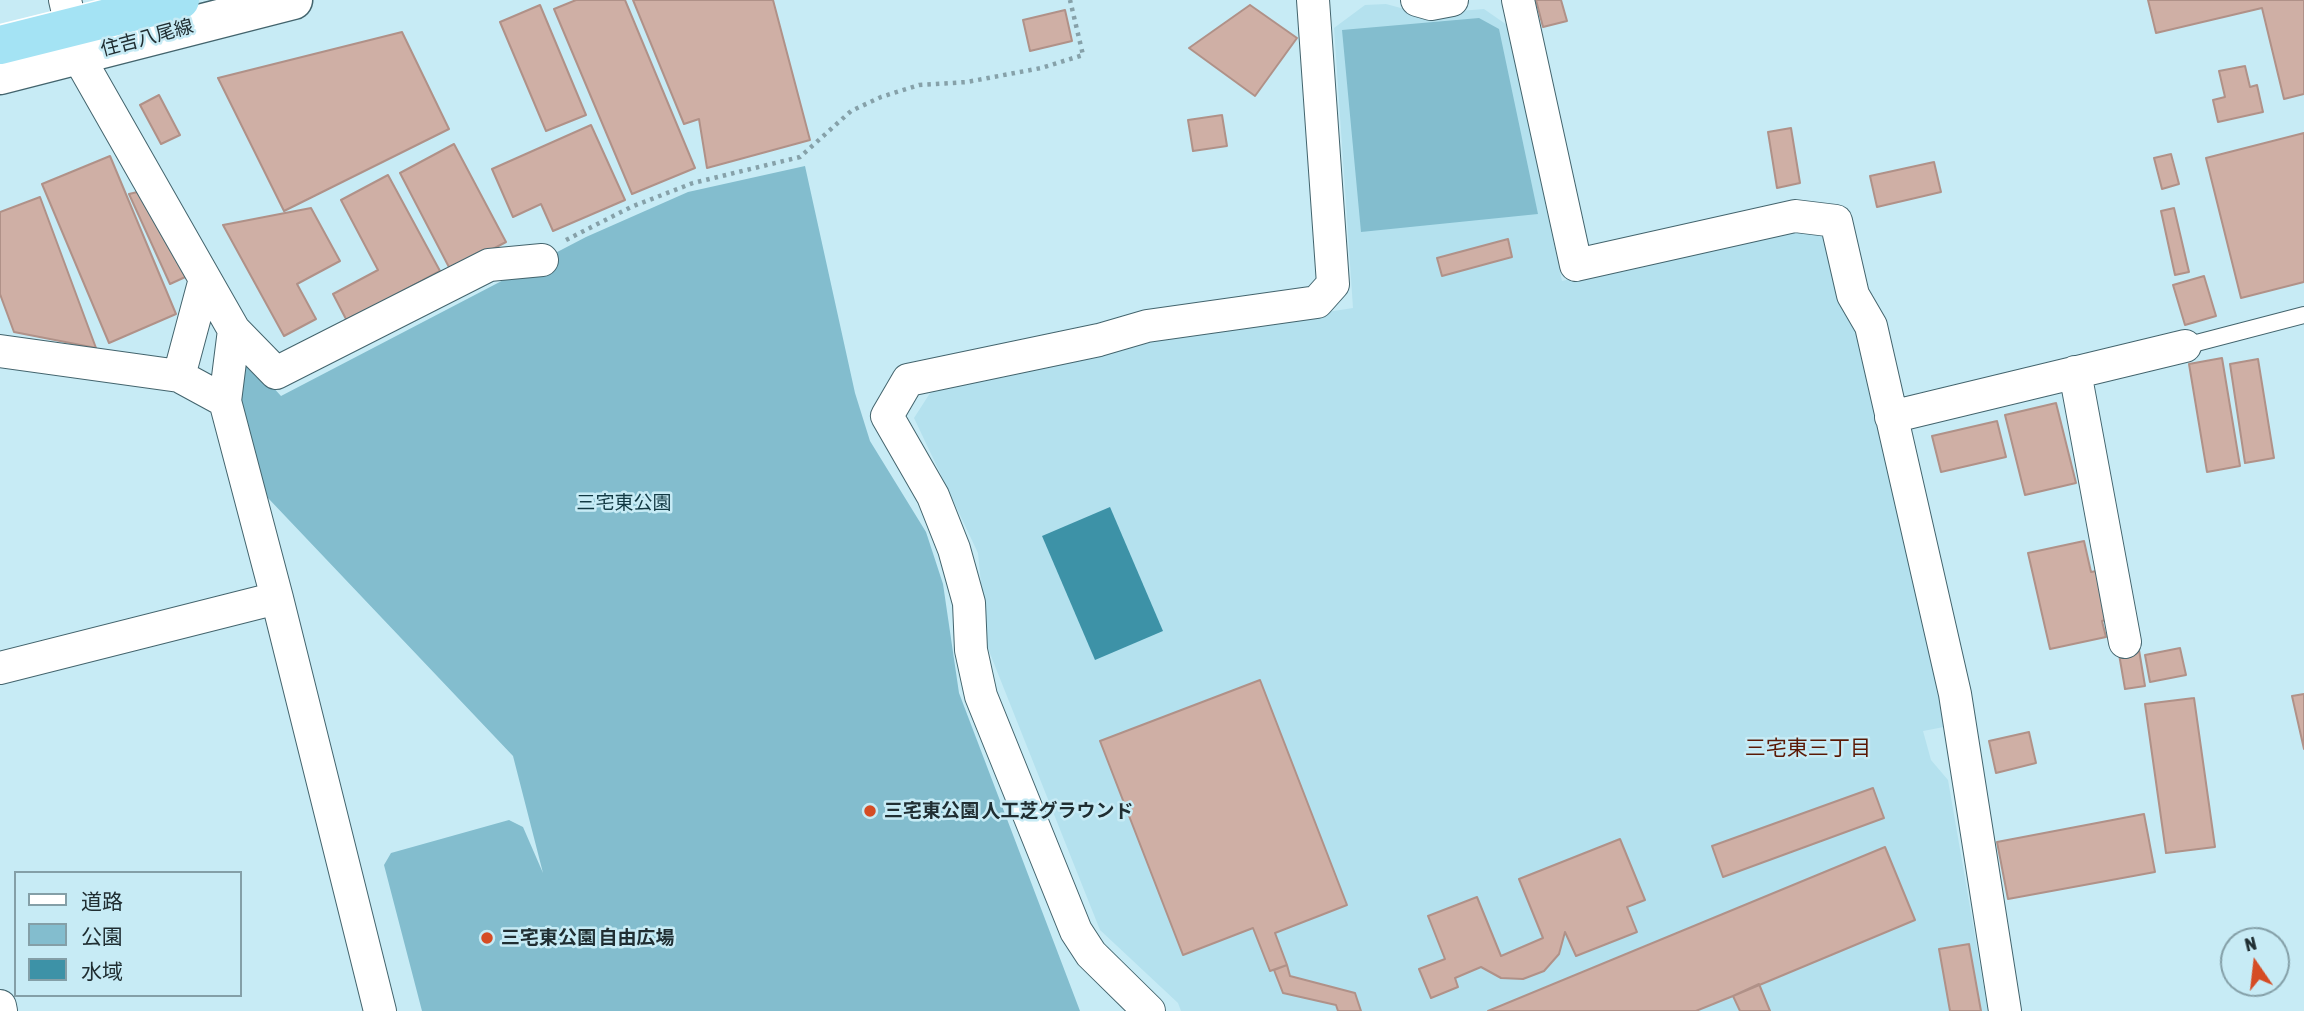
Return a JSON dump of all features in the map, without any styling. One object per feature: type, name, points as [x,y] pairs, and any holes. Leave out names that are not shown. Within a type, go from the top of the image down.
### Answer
[{"type":"highway","points":[[0,45],[180,0]]},
{"type":"main road","name":"住吉八尾線","points":[[0,75],[293,0]]},
{"type":"street","points":[[65,0],[78,56],[234,330],[281,383],[489,265],[533,261]]},
{"type":"street","points":[[1149,1011],[1091,954],[1076,931],[981,696],[971,650],[969,603],[954,549],[933,496],[887,416],[908,380],[1099,340],[1147,326],[1317,302],[1333,284],[1313,0]]},
{"type":"street","points":[[1417,0],[1431,4],[1452,0]]},
{"type":"street","points":[[1518,0],[1576,265],[1795,216],[1836,221],[1853,295],[1871,326],[1955,694],[2005,1011]]},
{"type":"street","points":[[179,376],[205,279]]},
{"type":"street","points":[[234,330],[225,401],[380,1011]]},
{"type":"street","points":[[1891,416],[2185,346]]},
{"type":"street","points":[[0,351],[179,376],[225,401]]},
{"type":"street","points":[[2074,372],[2125,642]]},
{"type":"street","points":[[0,668],[277,598]]},
{"type":"street","points":[[0,1006],[1,1011]]},
{"type":"lane","points":[[2185,346],[2304,314]]},
{"type":"path","points":[[533,261],[631,207],[693,183],[800,157],[851,111],[881,97],[919,85],[967,82],[1041,68],[1083,55],[1070,0]]},
{"type":"shaded area","points":[[1386,4],[1423,14],[1484,9],[1507,25],[1562,281],[1789,229],[1830,236],[1844,302],[1861,347],[1949,726],[1923,731],[1931,760],[1948,780],[1988,1011],[1181,1011],[1178,1003],[1100,930],[987,646],[978,553],[914,418],[932,390],[1116,352],[1174,336],[1353,308],[1334,28],[1365,5]]},
{"type":"green space","points":[[1479,18],[1499,29],[1538,214],[1361,232],[1342,30]]},
{"type":"green space","name":"三宅東公園","points":[[805,166],[855,393],[870,441],[926,532],[943,584],[959,693],[1080,1011],[422,1011],[384,865],[391,853],[509,820],[523,827],[543,873],[513,756],[268,498],[246,439],[235,390],[242,353],[281,396],[586,237],[688,192]]},
{"type":"water","points":[[1110,507],[1163,631],[1095,660],[1042,536]]},
{"type":"building","points":[[576,0],[625,0],[695,168],[632,194],[554,9]]},
{"type":"building","points":[[633,0],[773,0],[810,140],[707,168],[699,119],[684,124]]},
{"type":"building","points":[[1536,0],[1561,0],[1567,21],[1543,27]]},
{"type":"building","points":[[2148,0],[2304,0],[2304,94],[2284,99],[2262,8],[2156,33]]},
{"type":"building","points":[[540,5],[586,115],[546,131],[500,22]]},
{"type":"building","points":[[1250,5],[1297,38],[1255,96],[1189,48]]},
{"type":"building","points":[[1065,10],[1072,41],[1030,51],[1023,20]]},
{"type":"building","points":[[402,32],[449,129],[284,211],[218,78]]},
{"type":"building","points":[[2245,66],[2250,87],[2257,85],[2263,112],[2218,122],[2213,100],[2225,97],[2219,71]]},
{"type":"building","points":[[159,95],[180,135],[161,144],[140,105]]},
{"type":"building","points":[[1222,115],[1227,146],[1193,151],[1188,120]]},
{"type":"building","points":[[591,125],[625,200],[553,231],[541,204],[513,217],[492,169]]},
{"type":"building","points":[[1791,128],[1800,183],[1777,188],[1768,132]]},
{"type":"building","points":[[2304,133],[2304,282],[2241,298],[2206,158]]},
{"type":"building","points":[[454,144],[506,242],[451,271],[400,173]]},
{"type":"building","points":[[2171,154],[2179,184],[2162,189],[2154,158]]},
{"type":"building","points":[[110,156],[176,314],[109,343],[42,184]]},
{"type":"building","points":[[1934,162],[1941,192],[1877,207],[1870,176]]},
{"type":"building","points":[[388,175],[440,271],[347,321],[333,294],[378,270],[341,200]]},
{"type":"building","points":[[146,190],[194,273],[170,284],[129,194]]},
{"type":"building","points":[[40,197],[96,348],[14,332],[0,294],[0,212]]},
{"type":"building","points":[[311,208],[340,261],[297,284],[316,319],[284,336],[223,225]]},
{"type":"building","points":[[2174,208],[2189,272],[2175,275],[2161,211]]},
{"type":"building","points":[[1508,239],[1512,257],[1442,276],[1437,258]]},
{"type":"building","points":[[2204,276],[2216,316],[2185,325],[2173,285]]},
{"type":"building","points":[[2222,358],[2240,466],[2207,472],[2189,364]]},
{"type":"building","points":[[2258,359],[2274,458],[2245,463],[2230,364]]},
{"type":"building","points":[[2056,403],[2076,483],[2025,495],[2005,415]]},
{"type":"building","points":[[1997,421],[2006,457],[1941,472],[1932,436]]},
{"type":"building","points":[[2084,541],[2091,572],[2102,570],[2113,618],[2102,621],[2106,637],[2050,649],[2028,553]]},
{"type":"building","points":[[2180,648],[2186,675],[2150,682],[2145,655]]},
{"type":"building","points":[[2139,650],[2145,686],[2125,689],[2119,654]]},
{"type":"building","points":[[1260,680],[1347,905],[1275,933],[1287,965],[1270,971],[1253,928],[1183,955],[1100,741]]},
{"type":"building","points":[[2304,694],[2304,749],[2292,696]]},
{"type":"building","points":[[2194,698],[2215,847],[2166,853],[2145,704]]},
{"type":"building","points":[[2029,732],[2036,763],[1996,773],[1989,741]]},
{"type":"building","points":[[1873,788],[1884,818],[1723,877],[1712,846]]},
{"type":"building","points":[[2144,814],[2155,872],[2008,899],[1997,842]]},
{"type":"building","points":[[1620,839],[1645,900],[1627,907],[1637,932],[1576,956],[1565,932],[1559,954],[1544,971],[1523,979],[1501,978],[1481,967],[1455,978],[1458,987],[1431,998],[1419,969],[1445,959],[1428,916],[1477,897],[1501,956],[1543,938],[1519,879]]},
{"type":"building","points":[[1885,847],[1915,920],[1733,996],[1696,1011],[1488,1011]]},
{"type":"building","points":[[1969,944],[1981,1011],[1950,1011],[1939,949]]},
{"type":"building","points":[[1287,965],[1290,976],[1355,993],[1361,1011],[1338,1011],[1336,1005],[1283,993],[1274,970]]},
{"type":"building","points":[[1759,984],[1770,1011],[1740,1011],[1733,996]]},
{"type":"place","name":"三宅東公園 人工芝グラウンド","points":[[870,811]]},
{"type":"place","name":"三宅東公園 自由広場","points":[[487,938]]},
{"type":"district","name":"三宅東三丁目","points":[[1808,748]]}]
